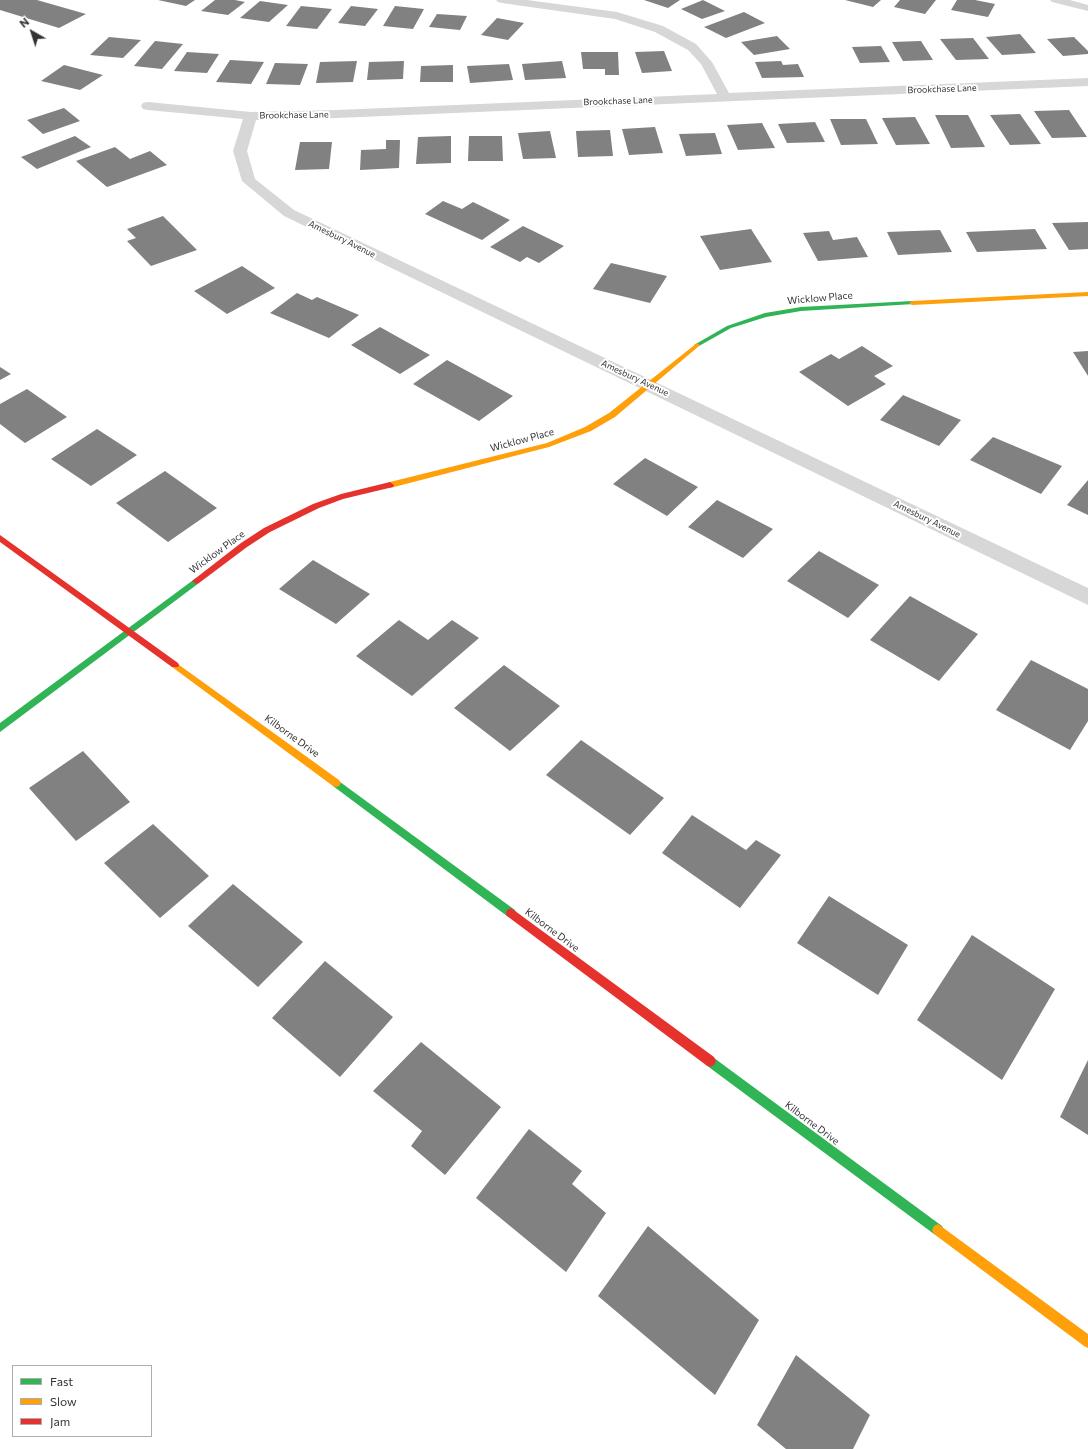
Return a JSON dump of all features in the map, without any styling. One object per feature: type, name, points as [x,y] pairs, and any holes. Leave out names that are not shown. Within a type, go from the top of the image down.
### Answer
[{"type":"street","points":[[502,0],[617,16],[659,29],[692,48],[706,62],[725,97]]},
{"type":"street","points":[[1056,0],[1088,8]]},
{"type":"street","name":"Brookchase Lane","points":[[148,106],[251,116],[337,114],[1088,82]]},
{"type":"street","name":"Amesbury Avenue","points":[[251,116],[240,151],[250,181],[289,213],[1088,597]]},
{"type":"street","name":"Wicklow Place","points":[[0,728],[244,544],[267,530],[316,506],[341,497],[549,445],[588,429],[612,415],[699,343],[730,327],[765,315],[802,309],[1088,294]]},
{"type":"street","name":"Kilborne Drive","points":[[0,538],[284,744],[1088,1342]]},
{"type":"building","points":[[0,0],[37,0],[86,14],[59,28],[0,10]]},
{"type":"building","points":[[158,0],[195,0],[186,6]]},
{"type":"building","points":[[215,0],[235,0],[245,2],[228,15],[201,11]]},
{"type":"building","points":[[644,0],[680,0],[668,8]]},
{"type":"building","points":[[703,0],[725,11],[702,19],[681,9]]},
{"type":"building","points":[[845,0],[881,0],[873,7]]},
{"type":"building","points":[[900,0],[936,0],[925,14],[894,7]]},
{"type":"building","points":[[957,0],[975,0],[995,4],[988,17],[951,10]]},
{"type":"building","points":[[260,1],[288,5],[269,22],[240,18]]},
{"type":"building","points":[[301,6],[332,9],[317,29],[286,26]]},
{"type":"building","points":[[351,6],[378,9],[365,26],[338,23]]},
{"type":"building","points":[[395,6],[424,9],[413,29],[383,26]]},
{"type":"building","points":[[744,12],[765,23],[726,38],[704,27]]},
{"type":"building","points":[[437,14],[467,16],[460,30],[429,27]]},
{"type":"building","points":[[497,18],[524,23],[508,40],[481,35]]},
{"type":"building","points":[[1020,34],[1036,53],[1002,55],[986,37]]},
{"type":"building","points":[[777,36],[790,49],[754,55],[741,42]]},
{"type":"building","points":[[109,37],[141,40],[123,58],[90,55]]},
{"type":"building","points":[[1074,37],[1088,51],[1088,54],[1063,56],[1047,39]]},
{"type":"building","points":[[973,38],[989,59],[956,60],[940,39]]},
{"type":"building","points":[[155,41],[183,44],[162,69],[134,66]]},
{"type":"building","points":[[921,41],[933,60],[903,61],[892,42]]},
{"type":"building","points":[[881,46],[890,62],[860,63],[852,47]]},
{"type":"building","points":[[664,51],[672,71],[642,73],[635,52]]},
{"type":"building","points":[[187,52],[219,54],[207,73],[174,71]]},
{"type":"building","points":[[581,52],[618,52],[619,75],[605,75],[605,69],[583,69]]},
{"type":"building","points":[[230,60],[264,62],[251,84],[216,82]]},
{"type":"building","points":[[357,61],[353,82],[316,83],[320,62]]},
{"type":"building","points":[[404,61],[403,79],[367,80],[369,62]]},
{"type":"building","points":[[562,61],[566,78],[525,80],[522,64]]},
{"type":"building","points":[[781,61],[783,65],[798,64],[804,77],[762,78],[755,62]]},
{"type":"building","points":[[275,63],[308,64],[300,85],[266,84]]},
{"type":"building","points":[[509,64],[513,80],[470,83],[467,66]]},
{"type":"building","points":[[64,65],[103,75],[80,90],[41,81]]},
{"type":"building","points":[[453,65],[453,82],[420,82],[421,66]]},
{"type":"building","points":[[64,108],[80,121],[43,134],[27,120]]},
{"type":"building","points":[[1069,110],[1087,137],[1052,138],[1034,111]]},
{"type":"building","points":[[1020,114],[1041,144],[1010,145],[990,115]]},
{"type":"building","points":[[935,115],[968,115],[985,147],[951,148]]},
{"type":"building","points":[[915,117],[930,144],[896,145],[882,118]]},
{"type":"building","points":[[830,119],[866,119],[878,144],[841,145]]},
{"type":"building","points":[[815,122],[825,142],[787,143],[778,124]]},
{"type":"building","points":[[762,123],[775,148],[738,150],[727,125]]},
{"type":"building","points":[[655,127],[663,153],[629,155],[622,129]]},
{"type":"building","points":[[610,130],[613,156],[578,157],[576,131]]},
{"type":"building","points":[[550,131],[556,158],[523,159],[518,133]]},
{"type":"building","points":[[715,133],[722,154],[686,156],[679,134]]},
{"type":"building","points":[[75,136],[91,147],[37,169],[21,157]]},
{"type":"building","points":[[451,136],[451,163],[416,164],[418,137]]},
{"type":"building","points":[[469,136],[502,136],[503,161],[468,161]]},
{"type":"building","points":[[386,140],[400,140],[399,168],[360,170],[361,150],[386,149]]},
{"type":"building","points":[[300,142],[332,142],[329,169],[295,170]]},
{"type":"building","points":[[115,147],[130,159],[150,151],[167,165],[107,187],[76,161]]},
{"type":"building","points":[[443,201],[462,209],[473,202],[510,220],[482,240],[425,214]]},
{"type":"building","points":[[163,216],[197,250],[151,266],[127,241],[136,238],[127,229]]},
{"type":"building","points":[[1088,222],[1088,249],[1069,250],[1052,223]]},
{"type":"building","points":[[523,226],[564,246],[539,263],[527,257],[520,262],[490,247]]},
{"type":"building","points":[[751,229],[772,262],[720,270],[700,236]]},
{"type":"building","points":[[1035,229],[1047,249],[977,252],[966,232]]},
{"type":"building","points":[[940,230],[952,252],[898,255],[887,232]]},
{"type":"building","points":[[829,231],[833,240],[857,237],[868,257],[818,261],[803,233]]},
{"type":"building","points":[[611,263],[667,276],[650,303],[593,289]]},
{"type":"building","points":[[242,266],[275,288],[227,314],[194,291]]},
{"type":"building","points":[[297,293],[312,300],[317,297],[359,315],[329,338],[270,313]]},
{"type":"building","points":[[380,327],[430,355],[400,374],[351,345]]},
{"type":"building","points":[[862,346],[893,366],[874,376],[886,384],[848,406],[799,372],[831,354],[839,359]]},
{"type":"building","points":[[1088,351],[1088,376],[1073,352]]},
{"type":"building","points":[[447,360],[513,396],[479,421],[413,384]]},
{"type":"building","points":[[0,367],[11,374],[0,380]]},
{"type":"building","points":[[27,389],[67,417],[25,443],[0,424],[0,404]]},
{"type":"building","points":[[903,395],[961,420],[939,446],[880,420]]},
{"type":"building","points":[[97,429],[137,455],[91,486],[51,459]]},
{"type":"building","points":[[993,437],[1062,466],[1041,494],[970,460]]},
{"type":"building","points":[[645,458],[698,487],[667,516],[613,484]]},
{"type":"building","points":[[165,471],[217,508],[168,542],[116,503]]},
{"type":"building","points":[[1088,480],[1088,515],[1067,505]]},
{"type":"building","points":[[717,500],[773,529],[743,558],[688,527]]},
{"type":"building","points":[[819,551],[879,585],[848,618],[787,581]]},
{"type":"building","points":[[313,560],[370,594],[336,624],[279,589]]},
{"type":"building","points":[[910,596],[978,634],[939,681],[870,640]]},
{"type":"building","points":[[399,620],[428,640],[452,620],[479,638],[412,696],[356,656]]},
{"type":"building","points":[[1031,660],[1088,689],[1088,721],[1070,750],[996,710]]},
{"type":"building","points":[[504,665],[560,706],[510,751],[454,708]]},
{"type":"building","points":[[581,740],[664,798],[630,835],[546,775]]},
{"type":"building","points":[[83,751],[130,802],[76,841],[29,788]]},
{"type":"building","points":[[692,815],[746,850],[756,840],[781,855],[740,908],[662,853]]},
{"type":"building","points":[[153,824],[209,876],[160,918],[104,863]]},
{"type":"building","points":[[233,884],[303,942],[258,987],[188,926]]},
{"type":"building","points":[[829,896],[908,945],[878,995],[797,943]]},
{"type":"building","points":[[972,935],[1055,989],[1002,1080],[917,1020]]},
{"type":"building","points":[[325,961],[393,1017],[340,1077],[272,1018]]},
{"type":"building","points":[[421,1042],[501,1107],[445,1175],[411,1146],[422,1131],[373,1091]]},
{"type":"building","points":[[1088,1060],[1088,1135],[1060,1117]]},
{"type":"building","points":[[529,1129],[582,1171],[572,1184],[606,1213],[566,1272],[476,1198]]},
{"type":"building","points":[[648,1226],[759,1320],[715,1395],[598,1296]]},
{"type":"building","points":[[796,1355],[870,1415],[853,1449],[786,1449],[757,1425]]},
{"type":"traffic: fast","points":[[697,345],[729,327],[765,315],[801,309],[912,303]]},
{"type":"traffic: fast","points":[[0,728],[196,581]]},
{"type":"traffic: fast","points":[[336,783],[511,913]]},
{"type":"traffic: fast","points":[[710,1061],[938,1230]]},
{"type":"traffic: slow","points":[[912,303],[1088,294]]},
{"type":"traffic: slow","points":[[390,485],[549,445],[588,429],[612,415],[697,345]]},
{"type":"traffic: slow","points":[[175,665],[336,783]]},
{"type":"traffic: slow","points":[[938,1230],[1088,1342]]},
{"type":"traffic: jam","points":[[196,581],[244,545],[267,530],[316,506],[341,497],[390,485]]},
{"type":"traffic: jam","points":[[0,538],[175,665]]},
{"type":"traffic: jam","points":[[511,913],[710,1061]]}]
